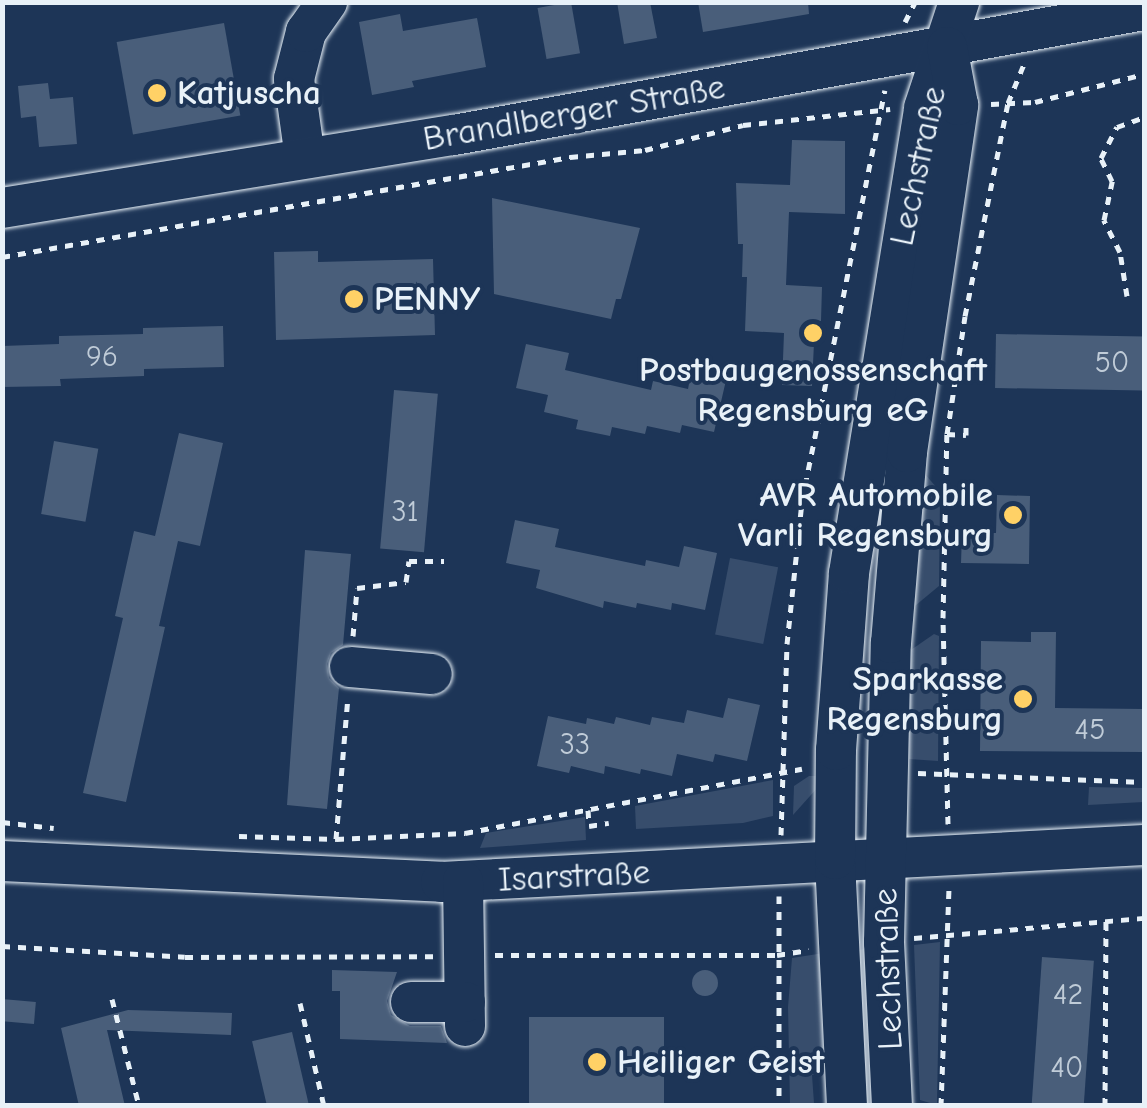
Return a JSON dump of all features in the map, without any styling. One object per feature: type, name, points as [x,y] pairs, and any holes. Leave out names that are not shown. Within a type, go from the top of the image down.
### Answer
[{"type":"street","points":[[306,158],[294,80],[306,32],[327,2]]},
{"type":"street","name":"Lechstraße","points":[[892,1106],[884,962],[895,587],[946,48],[959,2]]},
{"type":"street","name":"Brandlberger Straße","points":[[2,208],[946,48],[1144,10]]},
{"type":"street","name":"Lechstraße","points":[[847,1106],[835,860],[836,767],[849,572],[941,107]]},
{"type":"street","points":[[350,667],[432,674]]},
{"type":"street","name":"Isarstraße","points":[[2,861],[255,876],[463,881],[1144,844]]},
{"type":"street","points":[[411,1002],[465,1014],[463,881]]},
{"type":"path","points":[[942,1106],[950,934],[946,776],[947,434],[965,316],[1008,103],[1026,60],[1025,32]]},
{"type":"path","points":[[2,256],[570,157],[645,150],[743,125],[881,109],[1034,102],[1144,74]]},
{"type":"path","points":[[780,1106],[777,954],[787,644],[802,500],[881,109]]},
{"type":"path","points":[[1127,296],[1120,252],[1104,220],[1112,181],[1101,158],[1117,127],[1144,117]]},
{"type":"path","points":[[947,434],[966,435],[966,427]]},
{"type":"path","points":[[227,836],[336,838],[465,833],[782,770],[836,767]]},
{"type":"path","points":[[888,770],[946,776],[1144,782]]},
{"type":"path","points":[[588,808],[589,826],[609,823]]},
{"type":"path","points":[[2,822],[61,829]]},
{"type":"path","points":[[950,934],[1144,918]]},
{"type":"path","points":[[1104,1106],[1106,921]]},
{"type":"path","points":[[2,946],[185,957],[777,954]]},
{"type":"path","points":[[112,998],[139,1106]]},
{"type":"path","points":[[300,1003],[324,1106]]},
{"type":"shaded area","points":[[923,472],[938,489],[940,501],[939,586],[910,610]]},
{"type":"shaded area","points":[[730,558],[778,567],[763,644],[715,635]]},
{"type":"shaded area","points":[[934,634],[939,636],[938,761],[909,759],[908,652]]},
{"type":"shaded area","points":[[809,776],[821,776],[819,786],[793,815],[794,786]]},
{"type":"shaded area","points":[[773,780],[773,816],[743,823],[636,829],[635,806]]},
{"type":"shaded area","points":[[1089,787],[1144,788],[1144,802],[1088,805]]},
{"type":"shaded area","points":[[585,817],[586,840],[480,848],[486,833]]},
{"type":"shaded area","points":[[940,942],[937,1103],[930,1103],[920,1100],[914,945]]},
{"type":"shaded area","points":[[865,949],[869,1105],[865,1105],[854,951]]},
{"type":"shaded area","points":[[824,953],[823,1074],[812,1075],[814,1103],[790,1105],[788,1007],[792,958]]},
{"type":"building","points":[[571,2],[580,53],[547,59],[538,8]]},
{"type":"building","points":[[617,2],[650,2],[657,38],[624,44]]},
{"type":"building","points":[[698,2],[808,2],[809,14],[703,32]]},
{"type":"building","points":[[400,14],[403,31],[477,18],[486,67],[412,81],[414,87],[372,95],[359,22]]},
{"type":"building","points":[[224,23],[240,116],[133,134],[117,42]]},
{"type":"building","points":[[48,83],[50,99],[73,97],[77,144],[39,147],[36,116],[21,118],[18,86]]},
{"type":"building","points":[[792,140],[845,141],[845,214],[789,212],[786,285],[822,287],[821,321],[815,321],[812,386],[782,385],[784,333],[745,331],[747,277],[742,277],[743,244],[738,244],[736,183],[790,185]]},
{"type":"building","points":[[492,198],[640,228],[621,299],[616,299],[611,319],[494,294]]},
{"type":"building","name":"PENNY","points":[[318,251],[318,262],[433,259],[435,335],[276,340],[274,252]]},
{"type":"building","points":[[223,326],[224,367],[144,369],[144,376],[60,379],[61,386],[2,387],[2,346],[59,344],[59,336],[143,334],[143,328]]},
{"type":"building","points":[[996,334],[1144,337],[1143,391],[995,388]]},
{"type":"building","points":[[526,344],[569,353],[565,370],[651,390],[653,381],[688,389],[692,368],[727,376],[714,432],[682,425],[680,433],[647,426],[645,434],[612,427],[610,436],[576,429],[578,420],[544,412],[548,395],[516,388]]},
{"type":"building","points":[[394,390],[438,394],[424,552],[380,548]]},
{"type":"building","points":[[179,433],[223,443],[200,546],[178,541],[159,626],[165,627],[126,802],[83,793],[123,618],[115,616],[134,531],[155,536]]},
{"type":"building","points":[[54,441],[98,449],[85,522],[41,514]]},
{"type":"building","name":"AVR Automobile Varli Regensburg","points":[[997,495],[1030,496],[1029,564],[961,563],[962,533],[996,533]]},
{"type":"building","points":[[515,520],[559,529],[555,547],[645,566],[646,560],[679,567],[684,546],[717,553],[705,610],[672,603],[671,610],[637,603],[636,608],[604,601],[603,608],[536,588],[540,570],[506,563]]},
{"type":"building","points":[[305,550],[351,554],[343,645],[331,653],[327,664],[329,678],[339,688],[327,809],[287,805]]},
{"type":"building","points":[[1031,632],[1056,632],[1055,708],[1144,709],[1144,752],[980,751],[981,641],[1031,642]]},
{"type":"building","points":[[728,698],[760,705],[747,761],[715,754],[713,762],[677,754],[672,776],[605,766],[604,774],[571,766],[569,773],[537,766],[548,716],[586,724],[587,718],[614,724],[616,717],[650,725],[652,717],[684,723],[687,710],[723,718]]},
{"type":"building","points":[[1042,957],[1094,961],[1084,1106],[1032,1106]]},
{"type":"building","points":[[332,970],[397,972],[387,1001],[391,1015],[410,1026],[441,1026],[447,1043],[340,1039],[340,991],[332,991]]},
{"type":"building","points":[[705,970],[714,974],[718,983],[714,992],[705,996],[696,992],[692,983],[696,974]]},
{"type":"building","points":[[2,999],[36,1002],[34,1024],[2,1021]]},
{"type":"building","points":[[128,1010],[232,1013],[231,1035],[107,1030],[125,1106],[79,1106],[61,1028]]},
{"type":"building","name":"Heiliger Geist","points":[[529,1017],[664,1017],[664,1106],[529,1106]]},
{"type":"building","points":[[292,1032],[309,1106],[267,1106],[252,1041]]},
{"type":"place","name":"Katjuscha","points":[[157,93]]},
{"type":"place","name":"PENNY","points":[[354,299]]},
{"type":"place","name":"Postbaugenossenschaft Regensburg eG","points":[[813,333]]},
{"type":"place","name":"AVR Automobile Varli Regensburg","points":[[1013,515]]},
{"type":"place","name":"Sparkasse Regensburg","points":[[1023,699]]},
{"type":"place","name":"Heiliger Geist","points":[[597,1062]]}]
